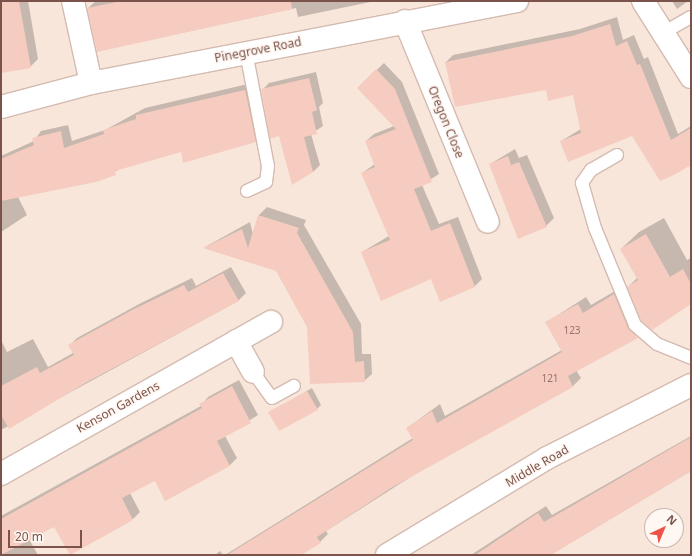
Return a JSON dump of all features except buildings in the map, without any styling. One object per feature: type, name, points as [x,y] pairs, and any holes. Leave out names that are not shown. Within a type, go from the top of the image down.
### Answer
[{"type":"street","points":[[73,1],[91,83]]},
{"type":"street","name":"Pinegrove Road","points":[[1,107],[91,83],[405,21],[517,1]]},
{"type":"street","points":[[643,1],[691,77]]},
{"type":"street","name":"Oregon Close","points":[[405,21],[488,222]]},
{"type":"street","name":"Kenson Gardens","points":[[1,474],[271,322]]},
{"type":"street","points":[[236,341],[253,372]]},
{"type":"street","name":"Middle Road","points":[[387,555],[547,458],[691,384]]},
{"type":"lane","points":[[663,33],[691,17]]},
{"type":"lane","points":[[246,52],[268,166],[266,182],[247,191]]},
{"type":"lane","points":[[618,155],[591,170],[582,183],[595,228],[635,325],[656,344],[691,358]]},
{"type":"lane","points":[[253,372],[272,398],[294,386]]},
{"type":"shaded area","points":[[1,1],[691,1],[691,555],[1,555]]}]
